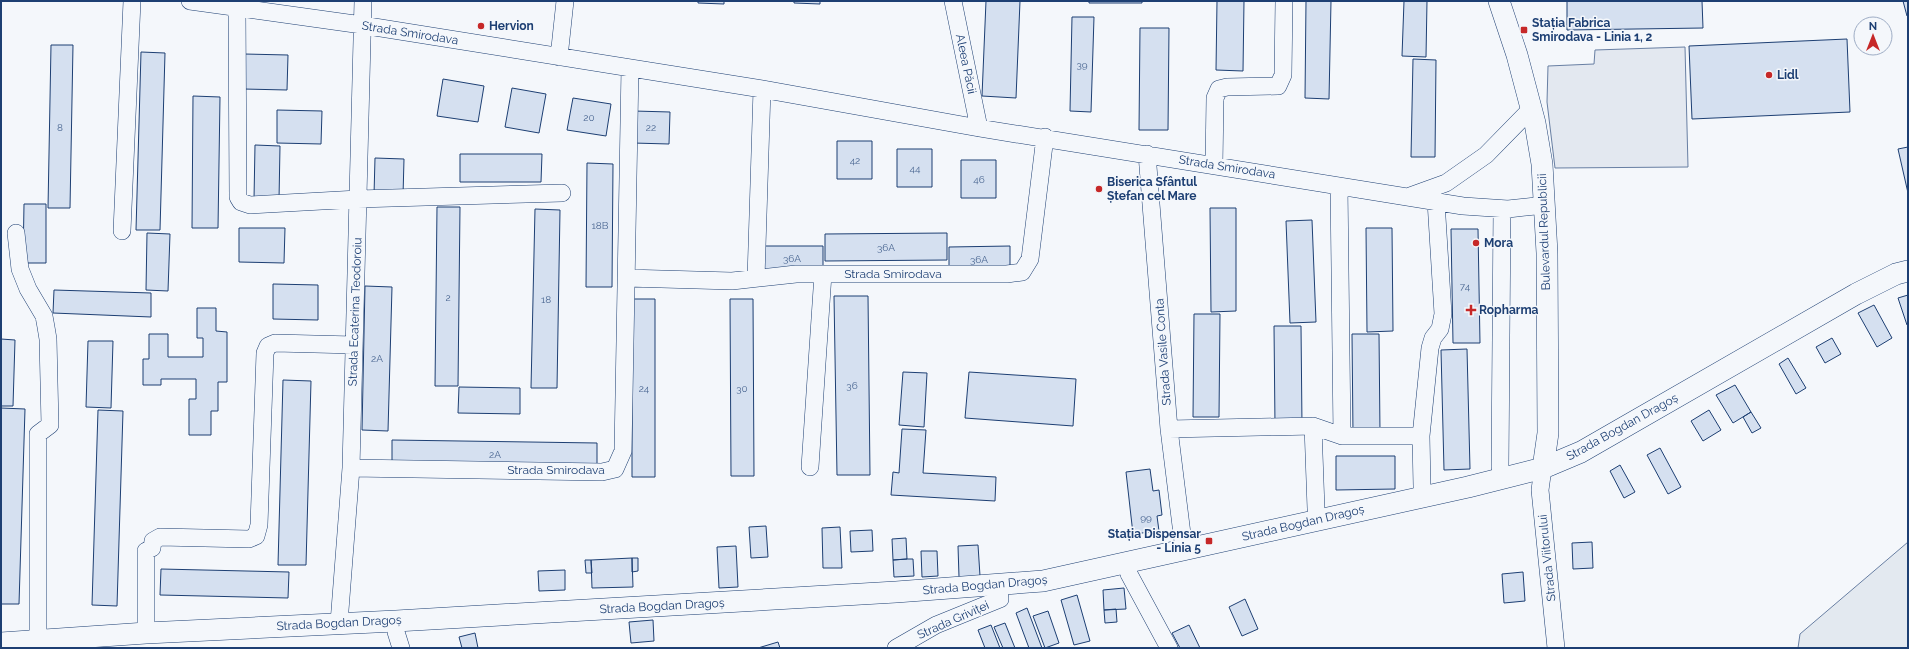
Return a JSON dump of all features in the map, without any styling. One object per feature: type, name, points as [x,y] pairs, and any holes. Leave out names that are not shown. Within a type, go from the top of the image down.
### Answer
[{"type":"main road","name":"Bulevardul Republicii","points":[[1499,1],[1517,56],[1531,109],[1542,164],[1547,253],[1548,433],[1543,468]]},
{"type":"main road","name":"Strada Bogdan Dragoș","points":[[1,643],[146,633],[396,621],[999,586],[1043,582],[1543,468],[1581,452],[1856,294],[1896,274],[1908,271]]},
{"type":"street","points":[[122,232],[132,1]]},
{"type":"street","name":"Strada Smirodava","points":[[190,1],[362,25],[762,89],[979,128],[1045,137],[1339,186],[1410,196],[1463,206],[1502,208],[1545,205]]},
{"type":"street","name":"Strada Ecaterina Teodoroiu","points":[[339,623],[351,468],[363,1]]},
{"type":"street","points":[[559,57],[565,1]]},
{"type":"street","name":"Aleea Păcii","points":[[953,1],[979,128]]},
{"type":"street","points":[[1214,165],[1216,98],[1219,89],[1227,87],[1278,86],[1283,75],[1284,1]]},
{"type":"street","points":[[237,8],[238,197],[241,202],[250,205],[358,199],[562,193]]},
{"type":"street","name":"Strada Smirodava","points":[[351,468],[602,472],[615,469],[623,451],[630,68]]},
{"type":"street","points":[[756,278],[762,89]]},
{"type":"street","name":"Strada Smirodava","points":[[1410,196],[1446,183],[1486,155],[1531,109]]},
{"type":"street","name":"Strada Smirodava","points":[[626,278],[732,281],[796,274],[1007,274],[1022,272],[1030,259],[1045,137]]},
{"type":"street","name":"Strada Vasile Conta","points":[[1148,154],[1169,429],[1184,550]]},
{"type":"street","points":[[1339,186],[1342,436]]},
{"type":"street","points":[[1425,496],[1422,487],[1421,436],[1430,348],[1433,338],[1440,329],[1443,314],[1436,201]]},
{"type":"street","points":[[1502,208],[1500,467],[1503,478]]},
{"type":"street","points":[[16,233],[20,269],[28,289],[44,316],[48,339],[50,425],[38,434],[38,640]]},
{"type":"street","points":[[810,467],[823,274]]},
{"type":"street","points":[[146,633],[146,551],[152,548],[153,541],[160,537],[249,539],[256,536],[259,525],[265,353],[268,346],[275,343],[354,345]]},
{"type":"street","points":[[1313,426],[1316,509],[1319,519]]},
{"type":"street","points":[[1169,429],[1313,426],[1342,436],[1421,436]]},
{"type":"street","name":"Strada Viitorului","points":[[1543,468],[1540,490],[1556,648]]},
{"type":"street","points":[[1126,563],[1129,574],[1169,648]]},
{"type":"street","name":"Strada Griviței","points":[[896,648],[936,625],[1000,599],[999,586]]},
{"type":"street","points":[[396,621],[396,632],[401,648]]},
{"type":"shaded area","points":[[1685,47],[1688,167],[1555,168],[1547,102],[1548,66],[1594,64],[1595,50]]},
{"type":"shaded area","points":[[1908,542],[1908,648],[1798,648],[1800,634]]},
{"type":"building","points":[[698,1],[724,1],[724,4],[698,3]]},
{"type":"building","points":[[794,1],[820,1],[820,4],[794,3]]},
{"type":"building","points":[[986,1],[1020,1],[1016,98],[982,96]]},
{"type":"building","points":[[1089,1],[1142,1],[1142,3],[1089,3]]},
{"type":"building","points":[[1217,1],[1244,1],[1243,71],[1216,70]]},
{"type":"building","points":[[1306,1],[1331,1],[1329,99],[1305,98]]},
{"type":"building","points":[[1404,1],[1427,1],[1426,57],[1402,56]]},
{"type":"building","points":[[1567,1],[1702,1],[1703,28],[1567,30]]},
{"type":"building","points":[[1903,1],[1908,1],[1908,16],[1907,16]]},
{"type":"building","points":[[1072,17],[1094,17],[1091,112],[1070,111]]},
{"type":"building","points":[[1140,28],[1169,28],[1168,130],[1139,130]]},
{"type":"building","name":"Lidl","points":[[1847,39],[1850,112],[1692,119],[1689,46]]},
{"type":"building","points":[[51,45],[73,45],[70,208],[48,208]]},
{"type":"building","points":[[141,52],[165,53],[160,230],[136,230]]},
{"type":"building","points":[[244,54],[288,55],[287,90],[243,89]]},
{"type":"building","points":[[1413,59],[1436,60],[1435,157],[1411,157]]},
{"type":"building","points":[[443,79],[484,86],[478,122],[437,116]]},
{"type":"building","points":[[512,88],[546,94],[539,133],[505,127]]},
{"type":"building","points":[[193,96],[220,97],[218,228],[192,228]]},
{"type":"building","points":[[573,98],[611,104],[606,136],[567,130]]},
{"type":"building","points":[[277,110],[322,111],[321,144],[277,143]]},
{"type":"building","points":[[634,111],[670,112],[669,144],[633,143]]},
{"type":"building","points":[[837,141],[872,141],[872,179],[837,179]]},
{"type":"building","points":[[255,145],[280,146],[279,200],[254,199]]},
{"type":"building","points":[[1908,147],[1908,193],[1898,149]]},
{"type":"building","points":[[897,149],[932,149],[932,187],[897,187]]},
{"type":"building","points":[[460,154],[542,154],[541,182],[460,182]]},
{"type":"building","points":[[375,158],[404,159],[403,196],[374,195]]},
{"type":"building","points":[[961,160],[996,160],[996,198],[961,198]]},
{"type":"building","points":[[587,163],[613,164],[612,287],[586,287]]},
{"type":"building","points":[[24,204],[46,204],[46,263],[23,263]]},
{"type":"building","points":[[437,207],[460,207],[458,386],[435,386]]},
{"type":"building","points":[[1210,208],[1236,208],[1236,311],[1211,312]]},
{"type":"building","points":[[535,209],[560,210],[557,388],[531,388]]},
{"type":"building","points":[[1312,220],[1316,322],[1290,323],[1286,221]]},
{"type":"building","points":[[239,228],[285,228],[284,263],[239,262]]},
{"type":"building","points":[[1366,228],[1392,228],[1393,331],[1367,332]]},
{"type":"building","points":[[1451,229],[1478,229],[1480,343],[1453,343]]},
{"type":"building","points":[[147,233],[170,234],[168,291],[146,290]]},
{"type":"building","points":[[947,233],[947,260],[825,261],[825,234]]},
{"type":"building","points":[[762,246],[823,246],[823,271],[762,270]]},
{"type":"building","points":[[1010,246],[1010,272],[949,273],[949,247]]},
{"type":"building","points":[[273,284],[318,285],[318,320],[273,319]]},
{"type":"building","points":[[365,286],[392,287],[388,431],[362,430]]},
{"type":"building","points":[[54,290],[151,293],[151,317],[53,313]]},
{"type":"building","points":[[1908,295],[1908,324],[1907,325],[1898,298]]},
{"type":"building","points":[[834,296],[868,296],[870,475],[837,475]]},
{"type":"building","points":[[632,299],[655,299],[655,477],[632,477]]},
{"type":"building","points":[[730,299],[753,299],[754,476],[731,476]]},
{"type":"building","points":[[1874,305],[1892,338],[1877,347],[1858,313]]},
{"type":"building","points":[[197,308],[216,308],[216,331],[227,332],[227,382],[218,382],[218,411],[211,411],[211,435],[189,435],[189,399],[196,399],[196,379],[161,379],[161,385],[143,385],[143,359],[149,359],[149,334],[168,334],[168,357],[203,357],[203,338],[197,338]]},
{"type":"building","points":[[1194,314],[1220,314],[1219,417],[1193,417]]},
{"type":"building","points":[[1274,326],[1301,326],[1302,426],[1275,426]]},
{"type":"building","points":[[1352,334],[1379,334],[1380,433],[1353,434]]},
{"type":"building","points":[[1832,338],[1841,354],[1825,363],[1816,347]]},
{"type":"building","points":[[1,339],[15,340],[13,406],[1,406]]},
{"type":"building","points":[[88,341],[113,341],[111,408],[86,407]]},
{"type":"building","points":[[1467,349],[1470,469],[1444,470],[1441,350]]},
{"type":"building","points":[[1788,358],[1806,388],[1796,394],[1779,364]]},
{"type":"building","points":[[903,372],[927,373],[924,427],[899,425]]},
{"type":"building","points":[[969,372],[1076,379],[1073,426],[965,418]]},
{"type":"building","points":[[283,380],[311,381],[306,565],[278,565]]},
{"type":"building","points":[[1735,385],[1751,412],[1733,423],[1716,395]]},
{"type":"building","points":[[459,387],[520,388],[520,414],[458,413]]},
{"type":"building","points":[[1,408],[25,409],[19,604],[1,604]]},
{"type":"building","points":[[98,410],[123,411],[117,606],[92,605]]},
{"type":"building","points":[[1709,410],[1721,430],[1703,441],[1691,421]]},
{"type":"building","points":[[1751,412],[1761,428],[1752,433],[1743,417]]},
{"type":"building","points":[[902,429],[926,430],[923,473],[996,477],[995,501],[891,495],[893,472],[899,473]]},
{"type":"building","points":[[392,440],[597,443],[597,468],[392,464]]},
{"type":"building","points":[[1660,448],[1681,487],[1668,494],[1647,455]]},
{"type":"building","points":[[1336,456],[1395,456],[1395,489],[1336,490]]},
{"type":"building","points":[[1620,465],[1635,492],[1624,498],[1610,471]]},
{"type":"building","points":[[1150,469],[1153,491],[1159,490],[1162,515],[1157,516],[1159,531],[1133,534],[1126,472]]},
{"type":"building","points":[[766,526],[768,557],[751,558],[749,527]]},
{"type":"building","points":[[840,527],[842,568],[823,568],[822,528]]},
{"type":"building","points":[[872,530],[873,551],[851,552],[850,531]]},
{"type":"building","points":[[906,538],[907,559],[893,560],[892,539]]},
{"type":"building","points":[[1592,542],[1593,568],[1573,569],[1572,543]]},
{"type":"building","points":[[978,545],[980,576],[959,577],[958,546]]},
{"type":"building","points":[[736,546],[738,587],[719,588],[717,547]]},
{"type":"building","points":[[921,551],[937,551],[938,576],[922,577]]},
{"type":"building","points":[[632,558],[638,558],[638,571],[632,572]]},
{"type":"building","points":[[632,558],[633,587],[592,588],[591,560]]},
{"type":"building","points":[[913,559],[914,576],[894,577],[893,560]]},
{"type":"building","points":[[585,560],[591,560],[592,573],[586,573]]},
{"type":"building","points":[[161,569],[289,572],[288,598],[160,595]]},
{"type":"building","points":[[565,570],[565,590],[539,591],[538,571]]},
{"type":"building","points":[[1523,572],[1525,601],[1504,603],[1502,574]]},
{"type":"building","points":[[1124,588],[1126,609],[1104,610],[1103,590]]},
{"type":"building","points":[[1077,595],[1090,641],[1074,645],[1061,600]]},
{"type":"building","points":[[1245,599],[1258,629],[1242,636],[1229,607]]},
{"type":"building","points":[[1027,608],[1042,648],[1029,648],[1016,613]]},
{"type":"building","points":[[1116,609],[1117,622],[1105,623],[1104,610]]},
{"type":"building","points":[[1048,611],[1059,643],[1045,648],[1033,616]]},
{"type":"building","points":[[653,620],[654,641],[631,643],[629,622]]},
{"type":"building","points":[[1005,623],[1015,648],[1003,648],[994,627]]},
{"type":"building","points":[[991,625],[1000,648],[985,648],[978,630]]},
{"type":"building","points":[[1189,625],[1200,648],[1180,648],[1172,633]]},
{"type":"building","points":[[475,633],[478,648],[462,648],[459,637]]},
{"type":"building","points":[[778,642],[780,648],[758,648]]},
{"type":"place","name":"Hervion","points":[[481,26]]},
{"type":"place","name":"Stația Fabrica Smirodava - Linia 1, 2","points":[[1524,30]]},
{"type":"place","name":"Lidl","points":[[1769,75]]},
{"type":"place","name":"Biserica Sfântul Ștefan cel Mare","points":[[1099,189]]},
{"type":"place","name":"Mora","points":[[1476,243]]},
{"type":"place","name":"Ropharma","points":[[1471,310]]},
{"type":"place","name":"Stația Dispensar - Linia 5","points":[[1209,541]]}]
